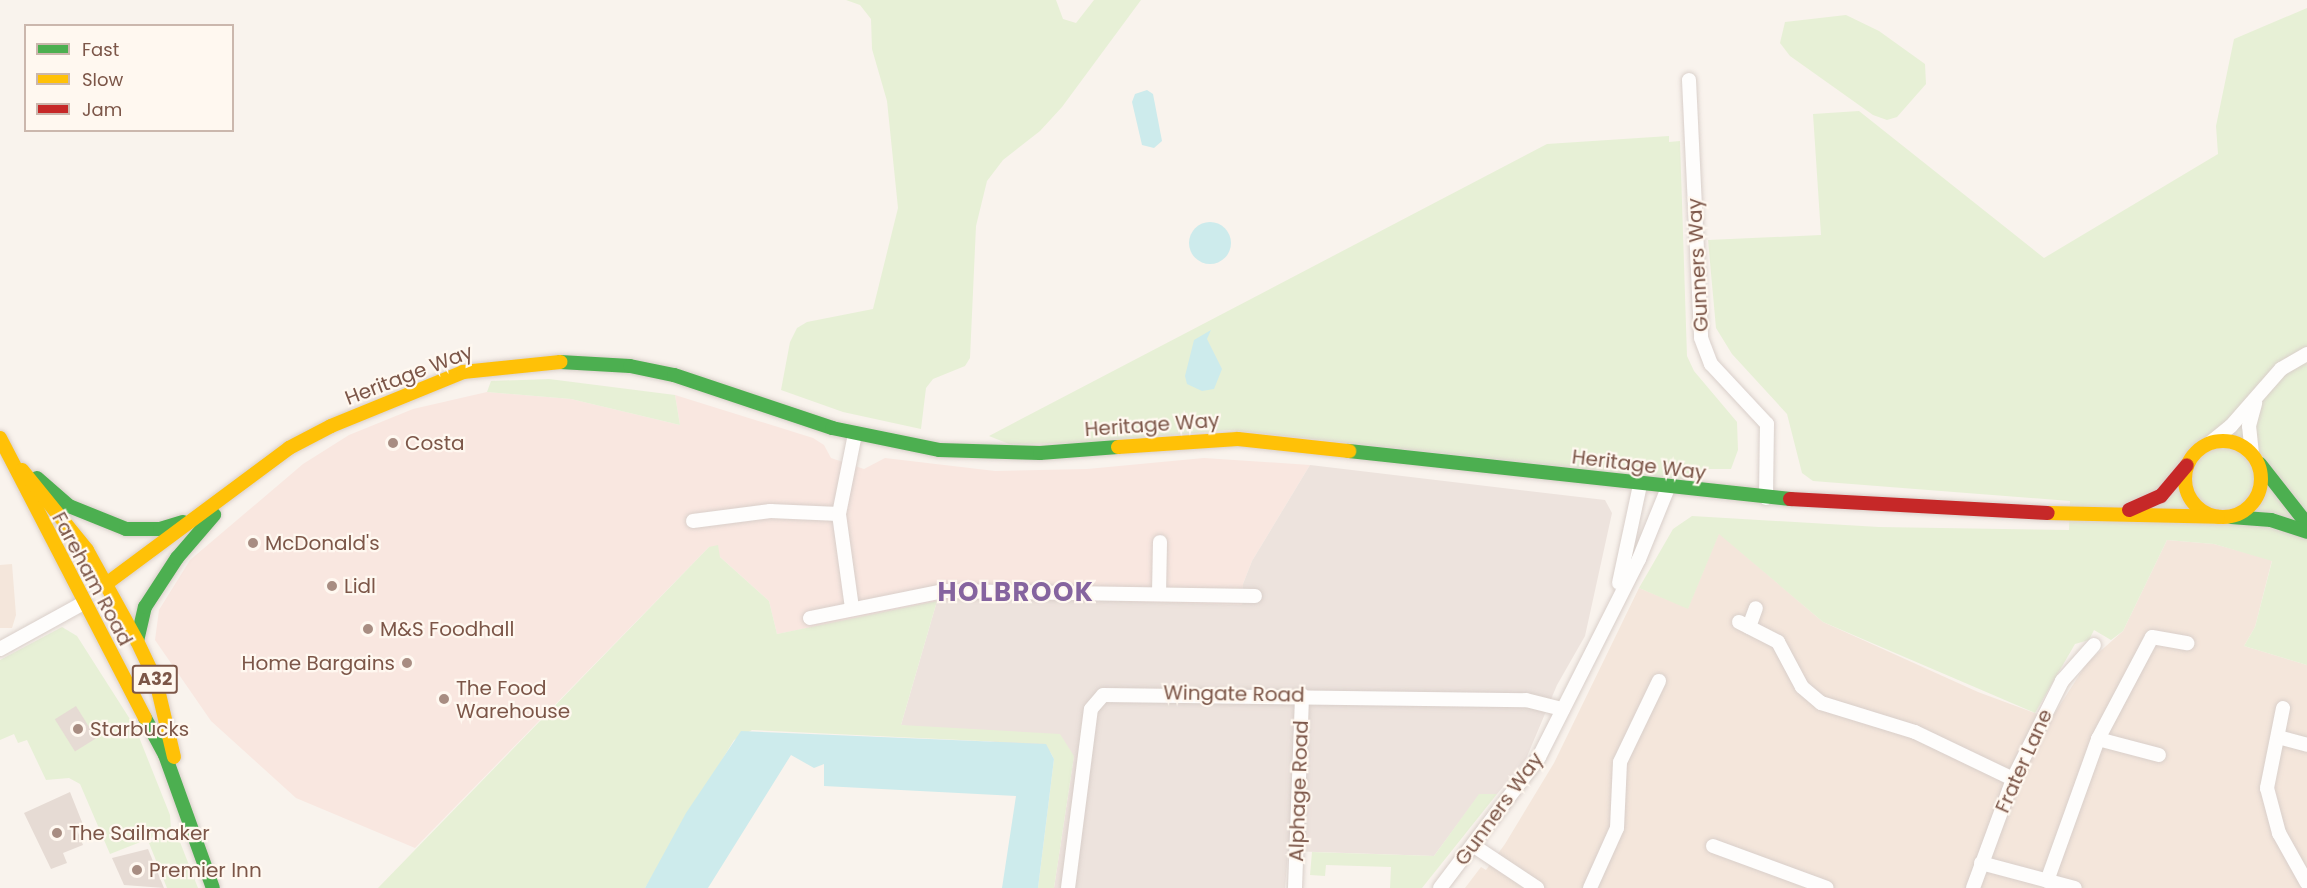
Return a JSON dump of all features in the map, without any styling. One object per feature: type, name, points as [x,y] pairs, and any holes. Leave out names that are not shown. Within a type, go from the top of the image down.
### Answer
[{"type":"street","name":"Gunners Way","points":[[1689,80],[1701,338],[1711,364],[1767,424],[1766,498]]},
{"type":"street","points":[[2257,398],[2249,422],[2254,456],[2262,478],[2258,496],[2245,510],[2223,517],[2205,512],[2190,498],[2186,485],[2188,465],[2257,398],[2281,369],[2307,354]]},
{"type":"street","name":"Heritage Way","points":[[82,604],[289,448],[405,393],[471,370],[510,363],[581,361],[641,368],[855,434],[939,450],[982,452],[1238,439],[1668,489],[1766,498],[2271,520],[2307,532]]},
{"type":"street","points":[[852,608],[839,514],[855,434]]},
{"type":"street","name":"Fareham Road","points":[[0,438],[82,604],[165,755],[213,888]]},
{"type":"street","points":[[2210,443],[2237,443],[2254,456],[2307,524]]},
{"type":"street","name":"Heritage Way","points":[[10,455],[69,506],[126,529],[175,526],[202,513]]},
{"type":"street","name":"Fareham Road","points":[[10,455],[66,521],[106,584],[137,641],[156,681],[172,736],[177,783]]},
{"type":"street","name":"Heritage Way","points":[[2097,514],[2150,504],[2167,492],[2188,465]]},
{"type":"street","name":"A32","points":[[26,474],[82,572],[82,604]]},
{"type":"street","name":"Heritage Way","points":[[137,641],[145,607],[164,576],[246,480]]},
{"type":"street","name":"Gunners Way","points":[[1616,597],[1640,485]]},
{"type":"street","name":"Gunners Way","points":[[1440,888],[1474,846],[1539,757],[1616,597],[1652,533],[1668,489]]},
{"type":"street","points":[[693,522],[770,511],[839,514]]},
{"type":"street","points":[[1159,594],[1160,542]]},
{"type":"street","name":"A32","points":[[106,584],[99,611],[147,697],[165,755]]},
{"type":"street","points":[[810,618],[944,591],[1255,596]]},
{"type":"street","points":[[0,649],[82,604]]},
{"type":"street","points":[[1756,608],[1744,625],[1778,642],[1802,687],[1821,703],[1915,732],[2013,779]]},
{"type":"street","points":[[2047,881],[2098,740],[2152,637],[2187,643]]},
{"type":"street","name":"Frater Lane","points":[[1973,888],[2013,779],[2062,681],[2094,645]]},
{"type":"street","points":[[1590,888],[1617,828],[1620,762],[1659,681]]},
{"type":"street","name":"Wingate Road","points":[[1068,888],[1090,715],[1098,698],[1124,692],[1526,700],[1563,709]]},
{"type":"street","name":"Alphage Road","points":[[1295,888],[1302,695]]},
{"type":"street","points":[[2283,708],[2267,788],[2279,833],[2307,883]]},
{"type":"street","points":[[2278,737],[2307,745]]},
{"type":"street","points":[[2098,740],[2159,754]]},
{"type":"street","points":[[1474,846],[1537,888]]},
{"type":"street","points":[[1713,846],[1827,888]]},
{"type":"street","points":[[1981,863],[2075,888]]},
{"type":"shaded area","points":[[487,392],[571,399],[680,425],[675,395],[813,438],[824,445],[831,458],[864,469],[885,458],[995,471],[1087,469],[1204,458],[1310,465],[1252,561],[1243,584],[1242,605],[962,598],[777,634],[769,601],[709,547],[415,848],[296,798],[211,721],[155,640],[159,610],[190,560],[303,464],[349,435],[413,409]]},
{"type":"shaded area","points":[[1310,465],[1605,500],[1612,513],[1585,636],[1557,685],[1526,759],[1497,794],[1479,795],[1434,856],[1288,851],[1285,888],[1054,888],[1074,756],[901,725],[937,601],[989,597],[1242,605],[1243,584],[1252,561]]},
{"type":"shaded area","points":[[1719,533],[1823,622],[1978,692],[2051,719],[2087,663],[2123,631],[2167,540],[2214,544],[2272,560],[2255,627],[2244,646],[2307,665],[2307,888],[1465,888],[1481,867],[1486,870],[1505,844],[1554,763],[1639,588],[1688,608]]},
{"type":"shaded area","points":[[12,564],[16,615],[12,628],[0,628],[0,565]]},
{"type":"green space","points":[[846,0],[1056,0],[1063,19],[1076,23],[1094,0],[1141,0],[1062,107],[1040,131],[1003,160],[987,181],[976,226],[970,358],[965,366],[933,379],[926,388],[921,429],[843,412],[781,390],[790,342],[797,328],[807,322],[873,309],[898,208],[887,101],[872,49],[871,19],[860,5]]},
{"type":"green space","points":[[2307,8],[2307,665],[2244,646],[2255,627],[2272,561],[2214,544],[2167,540],[2123,631],[2111,640],[2094,630],[2089,640],[2075,644],[2035,713],[1823,622],[1719,534],[1688,609],[1639,588],[1673,529],[1692,516],[1879,527],[2069,530],[2070,501],[1813,481],[1802,473],[1787,414],[1732,354],[1716,328],[1708,240],[1821,235],[1813,114],[1859,111],[2044,258],[2218,154],[2216,126],[2234,39]]},
{"type":"green space","points":[[1846,15],[1879,31],[1925,64],[1926,84],[1897,117],[1887,120],[1873,115],[1790,56],[1780,43],[1785,22]]},
{"type":"green space","points":[[1669,136],[1669,142],[1680,141],[1687,356],[1694,371],[1737,422],[1738,450],[1731,469],[1702,469],[1700,482],[1229,430],[1079,443],[1009,444],[989,436],[1547,144]]},
{"type":"green space","points":[[549,379],[675,395],[680,425],[571,399],[487,392],[491,381]]},
{"type":"green space","points":[[718,545],[720,557],[769,601],[777,634],[937,601],[901,725],[1060,734],[1074,756],[1054,888],[1038,888],[1054,759],[1046,744],[752,730],[734,740],[645,888],[378,888],[709,547]]},
{"type":"green space","points":[[62,627],[77,636],[135,727],[170,815],[171,830],[110,854],[80,784],[69,778],[46,780],[27,740],[18,743],[14,734],[0,740],[0,660]]},
{"type":"green space","points":[[1479,794],[1497,794],[1422,888],[1390,888],[1391,867],[1326,865],[1325,876],[1310,875],[1312,852],[1434,856]]},
{"type":"green space","points":[[169,834],[178,837],[198,888],[167,888],[149,843]]},
{"type":"water","points":[[1147,90],[1153,94],[1162,141],[1154,148],[1142,145],[1132,102],[1135,94]]},
{"type":"water","points":[[1210,222],[1218,223],[1225,228],[1230,235],[1230,251],[1225,258],[1218,263],[1210,264],[1202,263],[1195,258],[1190,251],[1189,243],[1190,235],[1195,228],[1202,223]]},
{"type":"water","points":[[1211,330],[1207,339],[1222,369],[1214,389],[1202,391],[1187,384],[1185,376],[1194,340]]},
{"type":"water","points":[[741,731],[1046,744],[1054,759],[1038,888],[1002,888],[1016,796],[824,786],[824,764],[814,768],[791,755],[708,888],[645,888],[686,813]]},
{"type":"building","name":"Starbucks","points":[[76,706],[96,738],[75,751],[55,719]]},
{"type":"building","name":"The Sailmaker","points":[[70,792],[84,827],[77,830],[83,845],[63,853],[67,863],[51,869],[24,813]]},
{"type":"building","name":"Premier Inn","points":[[148,849],[164,888],[124,885],[112,858]]},
{"type":"traffic: fast","points":[[560,362],[630,366],[674,375],[832,428],[939,450],[1040,453],[1118,447]]},
{"type":"traffic: fast","points":[[1349,451],[1790,499]]},
{"type":"traffic: fast","points":[[2260,464],[2307,524]]},
{"type":"traffic: fast","points":[[37,478],[69,506],[126,529],[160,529],[183,522]]},
{"type":"traffic: fast","points":[[137,641],[145,607],[177,558],[214,515]]},
{"type":"traffic: fast","points":[[2231,517],[2271,520],[2307,532]]},
{"type":"traffic: fast","points":[[145,718],[165,755],[213,888]]},
{"type":"traffic: slow","points":[[106,584],[289,448],[331,426],[463,372],[560,362]]},
{"type":"traffic: slow","points":[[0,438],[145,718]]},
{"type":"traffic: slow","points":[[1118,447],[1238,439],[1349,451]]},
{"type":"traffic: slow","points":[[2223,441],[2238,444],[2250,452],[2258,464],[2261,479],[2258,494],[2250,506],[2238,514],[2223,517],[2208,514],[2196,506],[2188,494],[2185,479],[2188,464],[2196,452],[2208,444],[2223,441]]},
{"type":"traffic: slow","points":[[22,470],[87,550],[137,641],[156,681],[174,757]]},
{"type":"traffic: slow","points":[[2048,513],[2218,517]]},
{"type":"traffic: jam","points":[[2129,510],[2161,496],[2187,465]]},
{"type":"traffic: jam","points":[[1790,499],[2048,513]]},
{"type":"place","name":"Costa","points":[[393,443]]},
{"type":"place","name":"McDonald's","points":[[253,543]]},
{"type":"place","name":"Lidl","points":[[332,586]]},
{"type":"place","name":"M&S Foodhall","points":[[368,629]]},
{"type":"place","name":"Home Bargains","points":[[407,663]]},
{"type":"place","name":"The Food Warehouse","points":[[444,699]]},
{"type":"place","name":"Starbucks","points":[[78,729]]},
{"type":"place","name":"The Sailmaker","points":[[57,833]]},
{"type":"place","name":"Premier Inn","points":[[137,870]]},
{"type":"district","name":"HOLBROOK","points":[[1016,593]]}]
